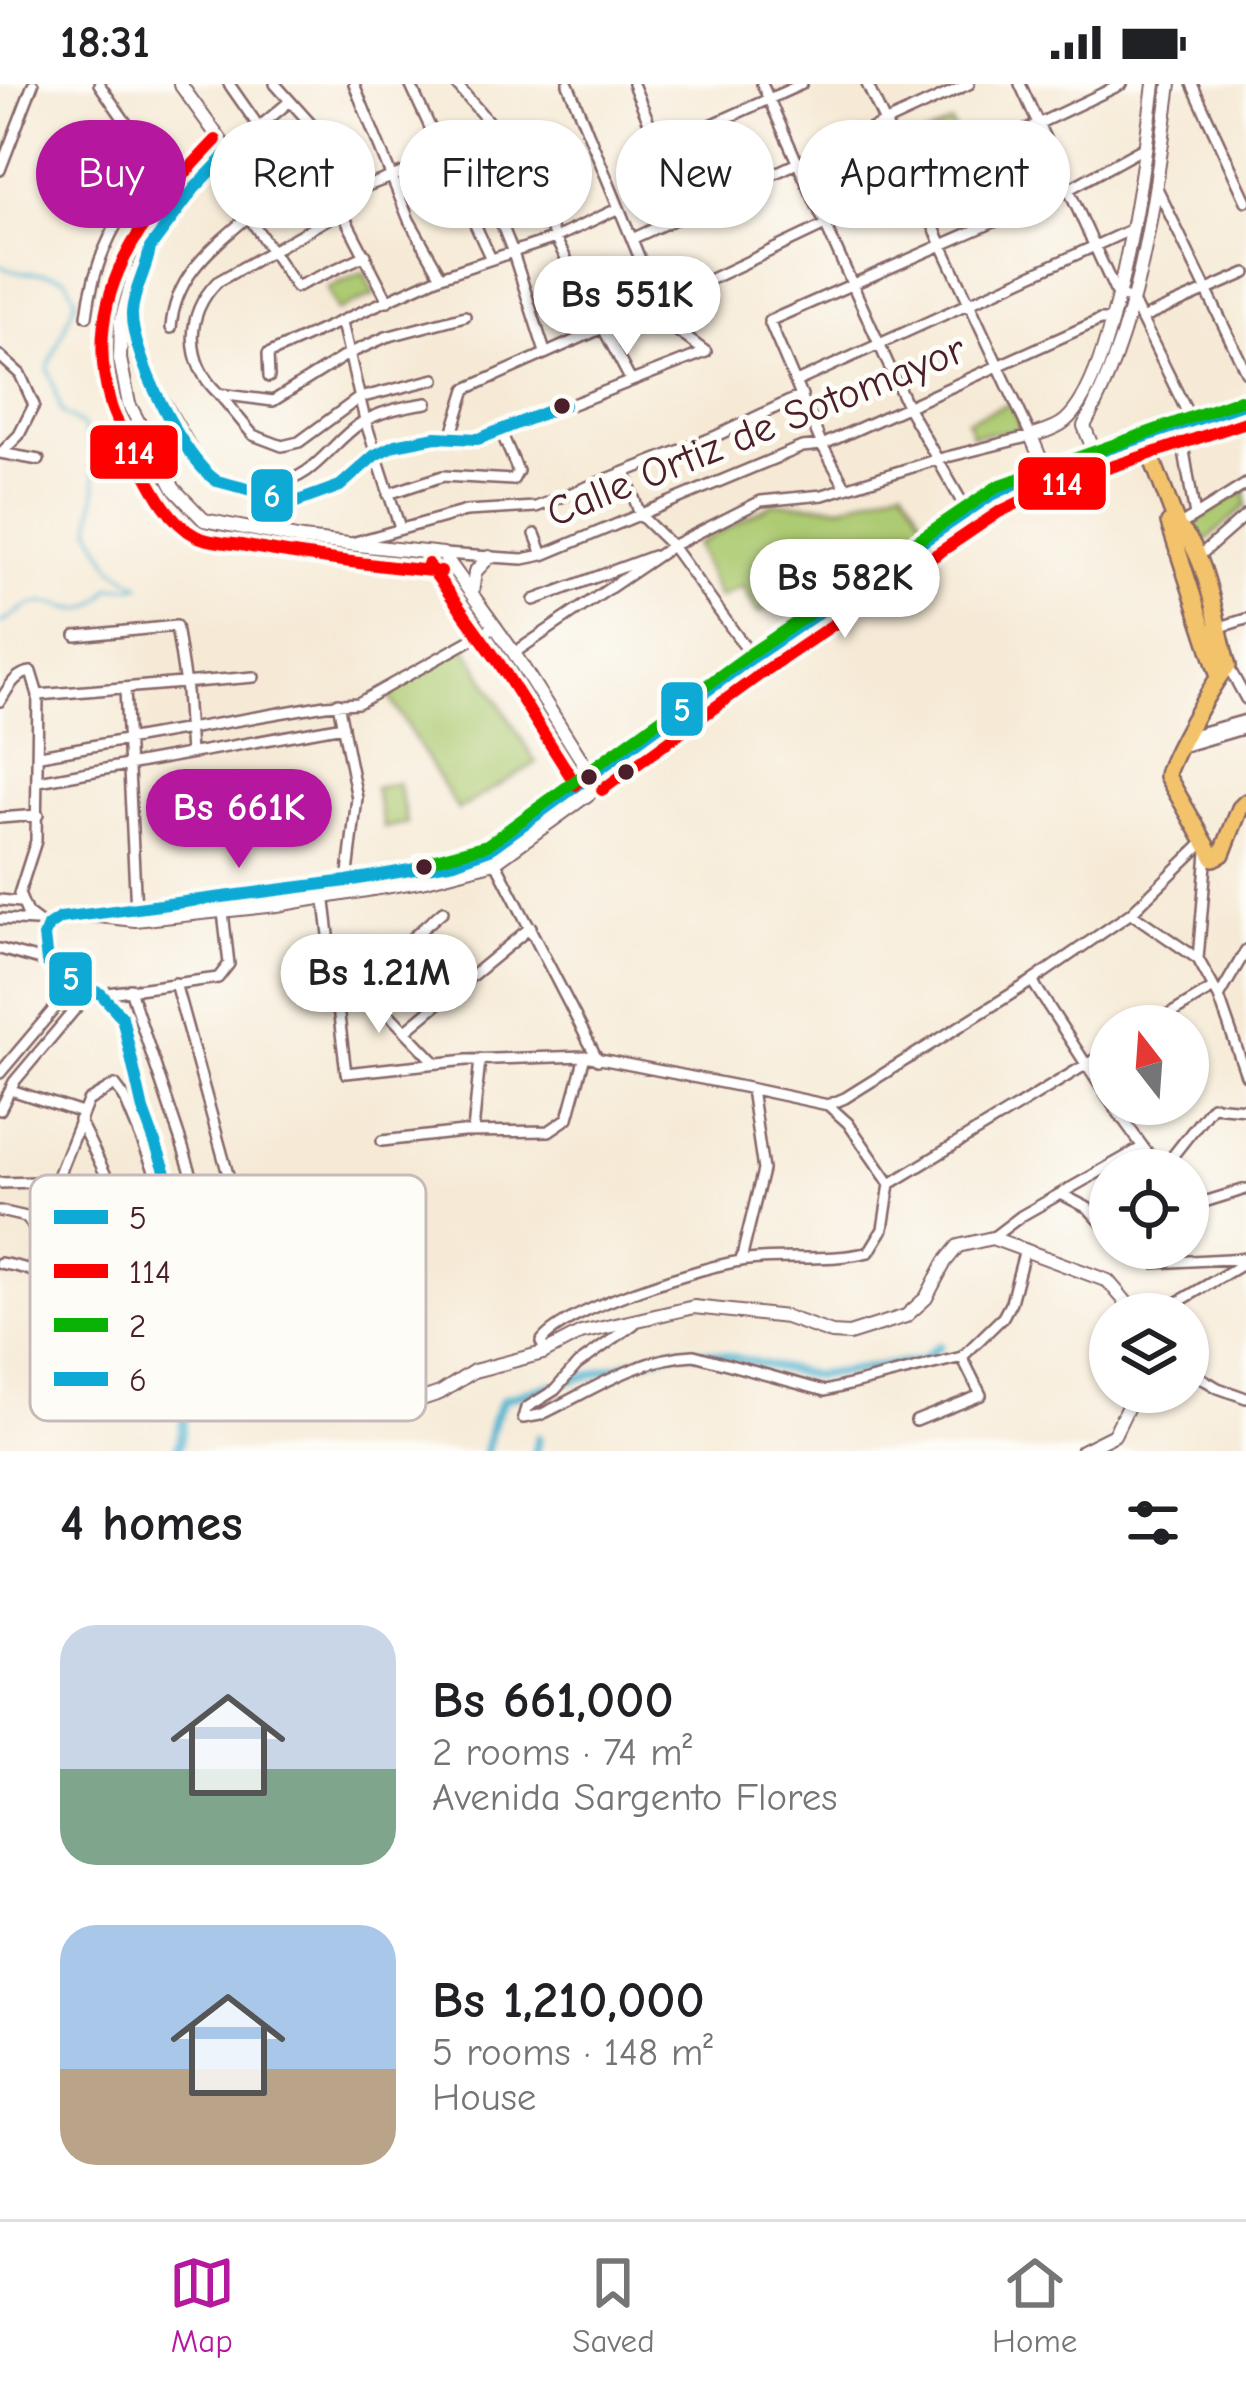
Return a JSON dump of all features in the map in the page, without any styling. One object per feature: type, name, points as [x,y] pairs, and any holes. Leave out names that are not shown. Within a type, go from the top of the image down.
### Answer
[{"type":"main road","points":[[1143,445],[1246,403]]},
{"type":"main road","points":[[1143,445],[1182,439],[1246,417]]},
{"type":"main road","points":[[1143,445],[1223,670],[1169,761],[1167,776],[1211,849],[1246,802]]},
{"type":"main road","points":[[1175,529],[1187,535],[1198,557],[1209,631]]},
{"type":"street","points":[[0,170],[32,84]]},
{"type":"street","points":[[99,84],[125,120]]},
{"type":"street","points":[[180,84],[210,126]]},
{"type":"street","points":[[229,84],[254,120]]},
{"type":"street","points":[[275,84],[306,120]]},
{"type":"street","points":[[355,84],[409,220],[441,276]]},
{"type":"street","points":[[410,84],[426,120]]},
{"type":"street","points":[[456,84],[485,120]]},
{"type":"street","points":[[568,84],[616,205]]},
{"type":"street","points":[[634,84],[649,120]]},
{"type":"street","points":[[762,84],[798,161]]},
{"type":"street","points":[[724,120],[802,84]]},
{"type":"street","points":[[867,84],[884,120]]},
{"type":"street","points":[[891,120],[969,84]]},
{"type":"street","points":[[1020,84],[1036,120]]},
{"type":"street","points":[[1051,120],[1122,84]]},
{"type":"street","points":[[514,653],[672,545],[760,501],[808,498],[1064,423],[1088,387],[1111,320],[1132,229],[1154,84]]},
{"type":"street","points":[[1095,454],[1084,426],[1107,382],[1127,324],[1156,185],[1170,84]]},
{"type":"street","points":[[1192,84],[1246,201]]},
{"type":"street","name":"Calle Ortiz de Sotomayor","points":[[267,120],[289,102]]},
{"type":"street","points":[[1070,188],[1147,146]]},
{"type":"street","name":"Calle Ortiz de Sotomayor","points":[[210,171],[150,248],[125,301],[119,359],[129,404],[181,499],[204,520],[302,539],[442,554],[523,559],[542,555],[802,447],[822,445],[1100,320],[1111,320]]},
{"type":"street","points":[[375,183],[399,173]]},
{"type":"street","points":[[186,185],[194,189]]},
{"type":"street","points":[[1156,185],[1246,372]]},
{"type":"street","points":[[1070,191],[1117,295],[1132,300],[1192,422]]},
{"type":"street","points":[[268,377],[268,354],[441,276],[555,238],[616,208]]},
{"type":"street","points":[[87,316],[90,286],[116,228]]},
{"type":"street","points":[[171,328],[176,298],[189,272],[236,228]]},
{"type":"street","points":[[257,228],[296,286],[366,254]]},
{"type":"street","points":[[312,228],[217,282],[199,308],[194,360],[218,394],[253,435],[282,446],[299,442],[359,398],[435,379]]},
{"type":"street","points":[[350,228],[388,302]]},
{"type":"street","points":[[477,228],[491,259]]},
{"type":"street","points":[[503,228],[544,352]]},
{"type":"street","points":[[551,228],[631,381]]},
{"type":"street","points":[[150,248],[136,293],[132,327],[146,369],[207,475],[296,502],[340,486],[376,455],[412,440],[478,439],[706,352],[668,322],[628,228]]},
{"type":"street","points":[[634,238],[655,228]]},
{"type":"street","points":[[709,280],[816,228]]},
{"type":"street","points":[[826,228],[908,408],[967,511]]},
{"type":"street","points":[[933,228],[1051,484]]},
{"type":"street","points":[[846,488],[822,445],[770,321],[978,228]]},
{"type":"street","points":[[796,382],[1132,229]]},
{"type":"street","points":[[1127,324],[1246,273]]},
{"type":"street","points":[[218,394],[273,401],[348,354],[465,316]]},
{"type":"street","points":[[342,323],[365,420],[400,528]]},
{"type":"street","points":[[452,437],[466,389],[605,327]]},
{"type":"street","points":[[0,356],[20,374],[34,405],[19,435],[1,453]]},
{"type":"street","points":[[351,543],[466,511],[525,510],[713,437],[802,395]]},
{"type":"street","points":[[274,483],[307,472],[365,420],[427,404]]},
{"type":"street","points":[[388,494],[443,476],[513,480],[518,471],[501,432]]},
{"type":"street","points":[[1182,439],[1196,516]]},
{"type":"street","points":[[0,919],[41,925],[60,918],[426,880],[492,855],[1003,488],[1095,454],[1143,445]]},
{"type":"street","points":[[756,663],[1006,502],[1143,445]]},
{"type":"street","points":[[1,453],[39,460]]},
{"type":"street","points":[[626,472],[640,515],[672,545],[756,663]]},
{"type":"street","points":[[1175,529],[1246,484]]},
{"type":"street","points":[[1182,564],[1198,557],[1246,515]]},
{"type":"street","points":[[535,534],[542,555]]},
{"type":"street","points":[[442,554],[496,626],[591,775]]},
{"type":"street","points":[[534,600],[658,555]]},
{"type":"street","points":[[472,594],[475,572],[489,557]]},
{"type":"street","points":[[1209,631],[1246,619]]},
{"type":"street","points":[[76,636],[176,626],[190,753]]},
{"type":"street","points":[[40,755],[338,703],[358,704],[496,626]]},
{"type":"street","points":[[1223,670],[1246,699]]},
{"type":"street","points":[[0,701],[11,683],[31,672],[38,695],[38,815],[36,841],[19,894],[20,902],[41,925],[47,962]]},
{"type":"street","points":[[38,695],[254,677]]},
{"type":"street","points":[[125,689],[136,913]]},
{"type":"street","points":[[338,703],[358,812],[348,888]]},
{"type":"street","points":[[1181,742],[1246,724]]},
{"type":"street","points":[[39,781],[343,726]]},
{"type":"street","points":[[492,855],[591,775],[619,762]]},
{"type":"street","points":[[0,818],[38,815]]},
{"type":"street","points":[[1198,959],[1203,879],[1211,849]]},
{"type":"street","points":[[828,1105],[1032,981],[1131,913],[1211,849]]},
{"type":"street","points":[[492,855],[598,1060]]},
{"type":"street","points":[[324,891],[346,1073],[480,1059],[585,1056],[751,1089],[828,1105],[848,1123],[890,1184],[883,1229],[869,1252],[741,1260],[688,1273],[567,1320],[547,1334],[542,1342],[545,1352]]},
{"type":"street","points":[[0,900],[20,902]]},
{"type":"street","points":[[136,913],[224,912],[240,902]]},
{"type":"street","points":[[336,985],[370,974],[443,911]]},
{"type":"street","points":[[0,1110],[11,1090],[96,992],[218,978],[229,964],[224,912]]},
{"type":"street","points":[[1131,913],[1198,959],[1246,1075]]},
{"type":"street","points":[[405,1031],[531,927]]},
{"type":"street","points":[[0,949],[47,962],[60,976],[96,992],[122,1017],[143,1109],[167,1175]]},
{"type":"street","points":[[1191,1005],[1215,993],[1246,950]]},
{"type":"street","points":[[355,979],[436,1063]]},
{"type":"street","points":[[1032,981],[1089,1072]]},
{"type":"street","points":[[0,1073],[76,983]]},
{"type":"street","points":[[175,983],[228,1175]]},
{"type":"street","points":[[130,988],[193,1175]]},
{"type":"street","points":[[382,1142],[555,1129],[568,1118],[585,1056]]},
{"type":"street","points":[[473,1132],[480,1059]]},
{"type":"street","points":[[890,1184],[1089,1062]]},
{"type":"street","points":[[58,1175],[81,1116],[97,1093],[115,1084],[156,1175]]},
{"type":"street","points":[[741,1260],[763,1170],[751,1089]]},
{"type":"street","points":[[11,1090],[81,1116],[108,1175]]},
{"type":"street","points":[[1127,1125],[1156,1163],[1172,1158],[1212,1106],[1246,1109]]},
{"type":"street","points":[[426,1398],[474,1371],[545,1352],[581,1333],[694,1307],[786,1317],[849,1334],[906,1316],[926,1298],[958,1246],[992,1238],[1021,1216],[1143,1147]]},
{"type":"street","points":[[0,1183],[30,1182]]},
{"type":"street","points":[[1209,1200],[1246,1189]]},
{"type":"street","points":[[1063,1196],[1089,1209]]},
{"type":"street","points":[[0,1211],[30,1222]]},
{"type":"street","points":[[992,1238],[1108,1281],[1118,1293]]},
{"type":"street","points":[[650,1315],[600,1346],[555,1390],[526,1408],[523,1418],[540,1415],[647,1363],[675,1356],[694,1355],[825,1390],[962,1357],[1003,1317],[1025,1250]]},
{"type":"street","points":[[1209,1261],[1246,1260]]},
{"type":"street","points":[[1192,1293],[1246,1260]]},
{"type":"street","points":[[0,1263],[30,1269]]},
{"type":"street","points":[[916,1421],[981,1395],[962,1357]]},
{"type":"street","points":[[1209,1383],[1246,1398]]},
{"type":"street","points":[[1082,1451],[1114,1435],[1125,1413]]},
{"type":"green space","points":[[364,272],[374,295],[337,311],[327,288]]},
{"type":"green space","points":[[1011,403],[1021,430],[972,435],[967,420]]},
{"type":"green space","points":[[903,486],[928,527],[846,580],[840,576],[758,613],[742,586],[719,598],[696,545],[774,503],[843,506]]},
{"type":"green space","points":[[1246,489],[1246,506],[1207,540],[1198,540],[1190,524]]},
{"type":"green space","points":[[465,646],[536,763],[458,810],[387,693]]},
{"type":"green space","points":[[398,783],[407,823],[384,828],[375,788]]},
{"type":"waterway","points":[[0,266],[66,278],[76,299],[48,368],[62,413],[84,427],[96,486],[91,530],[113,568],[141,586]]},
{"type":"waterway","points":[[0,623],[33,604],[82,609],[100,600],[110,588],[137,586]]},
{"type":"waterway","points":[[572,1380],[677,1350],[815,1376],[920,1361],[939,1346]]},
{"type":"waterway","points":[[486,1451],[504,1399],[551,1385]]},
{"type":"waterway","points":[[177,1451],[184,1421]]},
{"type":"waterway","points":[[535,1451],[538,1438]]},
{"type":"transit line","name":"114","points":[[210,147],[142,228],[110,293],[103,328],[103,366],[119,425],[160,500],[196,536],[441,572]]},
{"type":"transit line","name":"6","points":[[150,248],[210,172]]},
{"type":"transit line","name":"6","points":[[150,248],[132,313],[140,353],[175,429],[217,481],[296,502],[340,486],[375,455],[395,445],[436,437],[478,439],[564,405]]},
{"type":"transit line","name":"2","points":[[421,863],[487,845],[750,654],[998,486],[1240,400]]},
{"type":"transit line","name":"5","points":[[167,1175],[143,1110],[122,1017],[101,994],[53,970],[47,962],[44,936],[48,926],[60,918],[347,881],[455,862],[490,849],[752,658],[990,496],[1044,470],[1246,403]]},
{"type":"transit line","name":"114","points":[[602,790],[762,673],[999,512],[1051,487],[1246,422]]},
{"type":"transit line","name":"114","points":[[428,564],[499,663],[576,785]]}]
